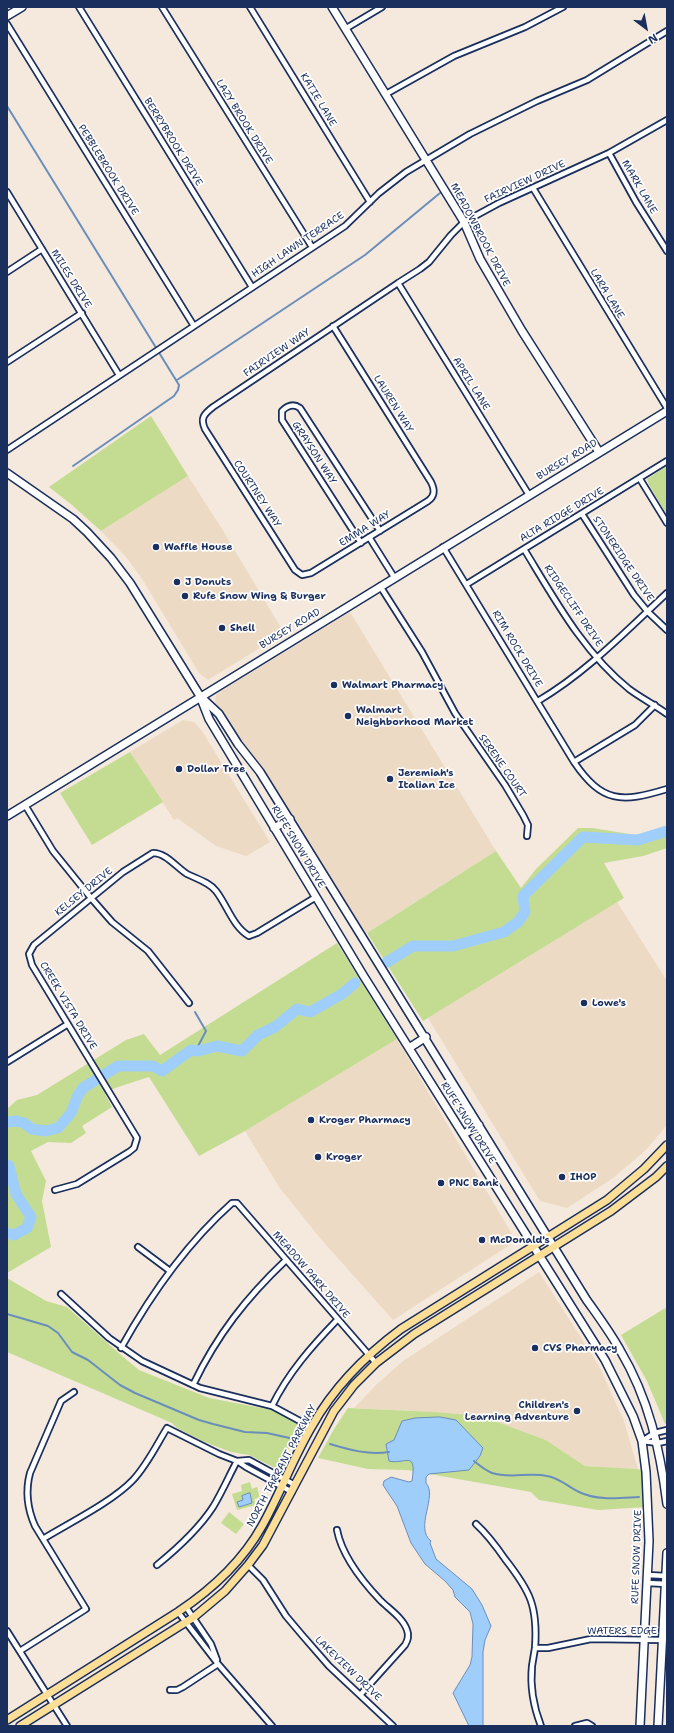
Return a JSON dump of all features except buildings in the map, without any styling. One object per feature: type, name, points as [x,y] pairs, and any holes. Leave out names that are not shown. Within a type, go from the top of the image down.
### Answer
[{"type":"main road","points":[[7,16],[22,7]]},
{"type":"main road","name":"MEADOWBROOK DRIVE","points":[[332,7],[464,222],[480,258],[522,330],[599,452]]},
{"type":"main road","name":"BURSEY ROAD","points":[[7,816],[667,409]]},
{"type":"main road","name":"RUFE SNOW DRIVE","points":[[7,473],[72,519],[111,558],[130,583],[200,696],[209,720],[274,828],[409,1048],[605,1360],[625,1399],[642,1441],[649,1510],[640,1726]]},
{"type":"main road","name":"RUFE SNOW DRIVE","points":[[200,696],[219,714],[238,744],[260,772],[426,1037],[555,1247],[621,1350],[641,1391],[655,1433],[667,1504]]},
{"type":"main road","points":[[274,828],[290,819]]},
{"type":"main road","points":[[409,1048],[426,1037]]},
{"type":"main road","points":[[464,1134],[479,1125]]},
{"type":"main road","name":"NORTH TARRANT PARKWAY","points":[[7,1720],[186,1607],[211,1587],[237,1562],[262,1526],[312,1426],[324,1406],[369,1355],[401,1329],[607,1200],[644,1169],[667,1145]]},
{"type":"main road","name":"NORTH TARRANT PARKWAY","points":[[20,1726],[186,1623],[225,1591],[263,1545],[334,1411],[354,1385],[392,1349],[611,1211],[656,1177],[667,1166]]},
{"type":"main road","points":[[454,1295],[460,1305]]},
{"type":"main road","points":[[658,1726],[667,1553]]},
{"type":"street","name":"BERRYBROOK DRIVE","points":[[79,7],[252,287]]},
{"type":"street","name":"LAZY BROOK DRIVE","points":[[162,7],[312,247]]},
{"type":"street","name":"KATIE LANE","points":[[250,7],[370,202]]},
{"type":"street","points":[[345,29],[382,7]]},
{"type":"street","points":[[386,94],[454,56],[525,27],[563,7]]},
{"type":"street","name":"PEBBLEBROOK DRIVE","points":[[7,24],[194,326]]},
{"type":"street","name":"HIGH LAWN TERRACE","points":[[7,450],[345,226],[370,202],[406,172],[470,134],[537,101],[587,80],[667,31]]},
{"type":"street","name":"FAIRVIEW DRIVE","points":[[365,305],[429,262],[450,235],[464,222],[499,203],[609,153],[667,120]]},
{"type":"street","name":"MARK LANE","points":[[609,153],[636,202],[667,251]]},
{"type":"street","name":"LARA LANE","points":[[533,188],[667,409]]},
{"type":"street","name":"MILES DRIVE","points":[[7,192],[119,375]]},
{"type":"street","points":[[7,272],[42,249]]},
{"type":"street","name":"APRIL LANE","points":[[398,283],[529,495]]},
{"type":"street","name":"FAIRVIEW WAY","points":[[202,419],[213,407],[365,305]]},
{"type":"street","points":[[7,362],[82,313]]},
{"type":"street","name":"LAUREN WAY","points":[[333,326],[431,482],[434,487],[434,492]]},
{"type":"street","name":"GRAYSON WAY","points":[[361,543],[282,420],[281,415],[286,407],[294,405],[300,408],[380,531]]},
{"type":"street","name":"COURTNEY WAY","points":[[202,419],[202,424],[295,570],[302,575]]},
{"type":"street","name":"ALTA RIDGE DRIVE","points":[[466,584],[640,479],[667,461]]},
{"type":"street","points":[[640,479],[667,523]]},
{"type":"street","name":"EMMA WAY","points":[[302,575],[312,573],[428,501],[433,496],[434,492]]},
{"type":"street","name":"STONERIDGE DRIVE","points":[[582,514],[634,595],[648,612],[667,630]]},
{"type":"street","points":[[370,537],[394,577]]},
{"type":"street","name":"RIM ROCK DRIVE","points":[[443,547],[574,762],[592,786],[611,796],[623,797],[638,796],[667,788]]},
{"type":"street","name":"RIDGECLIFF DRIVE","points":[[524,549],[562,610],[596,658],[629,689],[667,714]]},
{"type":"street","name":"SERENE COURT","points":[[380,586],[422,652],[454,713],[506,785],[528,825],[527,836]]},
{"type":"street","points":[[538,701],[572,679],[648,612],[667,593]]},
{"type":"street","points":[[574,762],[635,725],[655,705]]},
{"type":"street","points":[[25,805],[53,851],[91,898],[112,922],[148,952],[189,1003]]},
{"type":"street","name":"KELSEY DRIVE","points":[[29,954],[34,945],[91,898],[136,863],[153,853],[163,856],[186,873],[211,886],[216,891],[240,929],[249,936],[257,934],[316,897]]},
{"type":"street","name":"CREEK VISTA DRIVE","points":[[29,954],[32,965],[136,1134],[137,1143],[129,1152],[77,1184],[55,1190]]},
{"type":"street","points":[[7,1062],[68,1024]]},
{"type":"street","name":"MEADOW PARK DRIVE","points":[[170,1271],[199,1236],[232,1203],[237,1203],[337,1320],[376,1363]]},
{"type":"street","points":[[121,1348],[149,1300],[170,1271],[138,1247]]},
{"type":"street","points":[[193,1385],[205,1359],[232,1319],[260,1285],[286,1260]]},
{"type":"street","points":[[61,1294],[121,1348],[142,1361],[193,1385],[220,1394],[272,1406],[312,1426]]},
{"type":"street","points":[[272,1406],[286,1379],[296,1365],[337,1320]]},
{"type":"street","points":[[20,1651],[86,1609],[43,1539],[30,1513],[27,1501],[30,1473],[61,1401],[74,1392]]},
{"type":"street","points":[[43,1539],[109,1499],[132,1481],[146,1464],[166,1428],[219,1454],[238,1461],[246,1467],[292,1492]]},
{"type":"street","points":[[642,1441],[655,1433],[667,1430]]},
{"type":"street","points":[[642,1441],[658,1444],[667,1441]]},
{"type":"street","points":[[238,1461],[249,1460],[295,1485]]},
{"type":"street","points":[[158,1565],[185,1540],[205,1518],[238,1461]]},
{"type":"street","points":[[476,1524],[486,1534],[528,1591],[534,1611],[535,1648],[532,1667],[533,1691],[537,1716],[541,1726]]},
{"type":"street","points":[[337,1530],[340,1542],[348,1559],[379,1599],[408,1630],[408,1637],[405,1644],[361,1694]]},
{"type":"street","name":"LAKEVIEW DRIVE","points":[[248,1565],[263,1580],[286,1616],[329,1666],[361,1694],[393,1726]]},
{"type":"street","points":[[647,1579],[666,1576]]},
{"type":"street","points":[[647,1579],[666,1584]]},
{"type":"street","points":[[186,1607],[212,1644],[218,1664]]},
{"type":"street","points":[[178,1612],[218,1664],[272,1726]]},
{"type":"street","points":[[7,1631],[67,1726]]},
{"type":"street","name":"WATERS EDGE","points":[[535,1648],[548,1648],[591,1639],[644,1641],[662,1640]]},
{"type":"street","points":[[170,1690],[177,1690],[183,1687],[218,1664]]},
{"type":"street","points":[[575,1726],[587,1723],[592,1726]]},
{"type":"shaded area","points":[[188,476],[222,529],[284,633],[208,680],[199,673],[144,582],[127,558],[101,531]]},
{"type":"shaded area","points":[[350,612],[496,851],[365,934],[262,771],[240,742],[215,702],[216,695],[221,691]]},
{"type":"shaded area","points":[[183,720],[194,722],[202,731],[270,842],[246,856],[216,846],[177,818],[174,820],[130,752]]},
{"type":"shaded area","points":[[617,902],[667,981],[667,1125],[646,1150],[613,1178],[567,1208],[540,1201],[428,1018]]},
{"type":"shaded area","points":[[397,1039],[516,1241],[393,1320],[320,1238],[279,1187],[245,1131]]},
{"type":"shaded area","points":[[539,1272],[599,1366],[624,1421],[638,1469],[585,1466],[546,1440],[481,1416],[354,1408],[376,1385],[403,1361]]},
{"type":"green space","points":[[151,416],[188,476],[101,531],[49,487]]},
{"type":"green space","points":[[667,466],[667,515],[647,479]]},
{"type":"green space","points":[[130,752],[163,802],[92,845],[60,793]]},
{"type":"green space","points":[[667,826],[667,848],[643,856],[604,863],[624,898],[423,1021],[367,933],[496,851],[521,888],[536,869],[578,828],[592,828],[636,835]]},
{"type":"green space","points":[[337,943],[397,1039],[245,1131],[199,1156],[149,1077],[115,1088],[105,1094],[112,1107],[82,1126],[86,1133],[71,1143],[48,1142],[31,1151],[46,1181],[42,1201],[51,1247],[7,1273],[7,1109],[17,1100],[37,1095],[126,1040],[144,1034],[160,1055]]},
{"type":"green space","points":[[7,1278],[46,1301],[67,1307],[139,1370],[209,1398],[272,1410],[302,1426],[277,1469],[249,1455],[231,1452],[202,1441],[177,1428],[172,1423],[7,1352]]},
{"type":"green space","points":[[667,1307],[667,1423],[665,1424],[647,1381],[621,1335]]},
{"type":"green space","points":[[348,1408],[436,1412],[481,1416],[546,1440],[585,1466],[638,1469],[643,1471],[646,1507],[598,1510],[539,1500],[531,1492],[407,1470],[368,1469],[318,1458],[334,1429]]},
{"type":"green space","points":[[250,1482],[252,1489],[257,1487],[260,1498],[254,1499],[256,1505],[237,1510],[232,1494],[242,1491],[241,1485]]},
{"type":"green space","points":[[229,1512],[244,1524],[236,1534],[221,1523]]},
{"type":"water","points":[[440,1417],[456,1420],[483,1448],[480,1456],[469,1470],[429,1474],[426,1477],[429,1496],[425,1528],[426,1535],[431,1541],[430,1543],[436,1559],[472,1589],[482,1605],[491,1626],[485,1640],[483,1652],[483,1726],[469,1726],[453,1693],[470,1665],[472,1657],[473,1624],[470,1612],[455,1597],[453,1590],[445,1581],[425,1564],[411,1543],[397,1506],[383,1485],[384,1481],[391,1477],[409,1482],[412,1481],[413,1465],[411,1462],[408,1460],[395,1462],[389,1461],[386,1444],[394,1440],[402,1421],[415,1418]]},
{"type":"water","points":[[250,1493],[252,1503],[239,1507],[237,1502],[243,1500],[242,1496]]},
{"type":"waterway","points":[[7,106],[179,385],[174,396],[73,466]]},
{"type":"waterway","points":[[177,380],[365,255],[440,193]]},
{"type":"waterway","points":[[387,962],[413,946],[453,946],[504,932],[518,922],[525,912],[523,896],[583,837],[638,840],[667,831]]},
{"type":"waterway","points":[[7,1122],[16,1121],[24,1123],[32,1129],[45,1131],[58,1128],[71,1113],[78,1095],[83,1088],[118,1066],[153,1066],[162,1071],[191,1050],[198,1051],[217,1046],[242,1051],[258,1035],[275,1027],[297,1009],[310,1012],[342,994],[355,983]]},
{"type":"waterway","points":[[195,1012],[206,1031],[196,1050]]},
{"type":"waterway","points":[[7,1165],[9,1166],[16,1194],[31,1217],[27,1228],[14,1235],[7,1233]]},
{"type":"waterway","points":[[7,1314],[48,1326],[58,1333],[72,1352],[88,1360],[120,1385],[135,1393],[199,1420],[245,1432],[267,1433],[294,1439]]},
{"type":"waterway","points":[[330,1444],[366,1452],[389,1452]]},
{"type":"waterway","points":[[474,1461],[487,1471],[499,1475],[540,1475],[552,1477],[579,1492],[594,1497],[639,1497]]},
{"type":"place","name":"Waffle House","points":[[156,547]]},
{"type":"place","name":"J Donuts","points":[[177,582]]},
{"type":"place","name":"Rufe Snow Wing & Burger","points":[[185,596]]},
{"type":"place","name":"Shell","points":[[222,628]]},
{"type":"place","name":"Walmart Pharmacy","points":[[334,685]]},
{"type":"place","name":"Walmart Neighborhood Market","points":[[348,716]]},
{"type":"place","name":"Dollar Tree","points":[[179,769]]},
{"type":"place","name":"Jeremiah's Italian Ice","points":[[390,779]]},
{"type":"place","name":"Lowe's","points":[[584,1003]]},
{"type":"place","name":"Kroger Pharmacy","points":[[311,1120]]},
{"type":"place","name":"Kroger","points":[[318,1157]]},
{"type":"place","name":"IHOP","points":[[562,1177]]},
{"type":"place","name":"PNC Bank","points":[[441,1183]]},
{"type":"place","name":"McDonald's","points":[[482,1240]]},
{"type":"place","name":"CVS Pharmacy","points":[[535,1348]]},
{"type":"place","name":"Children's Learning Adventure","points":[[577,1411]]}]
